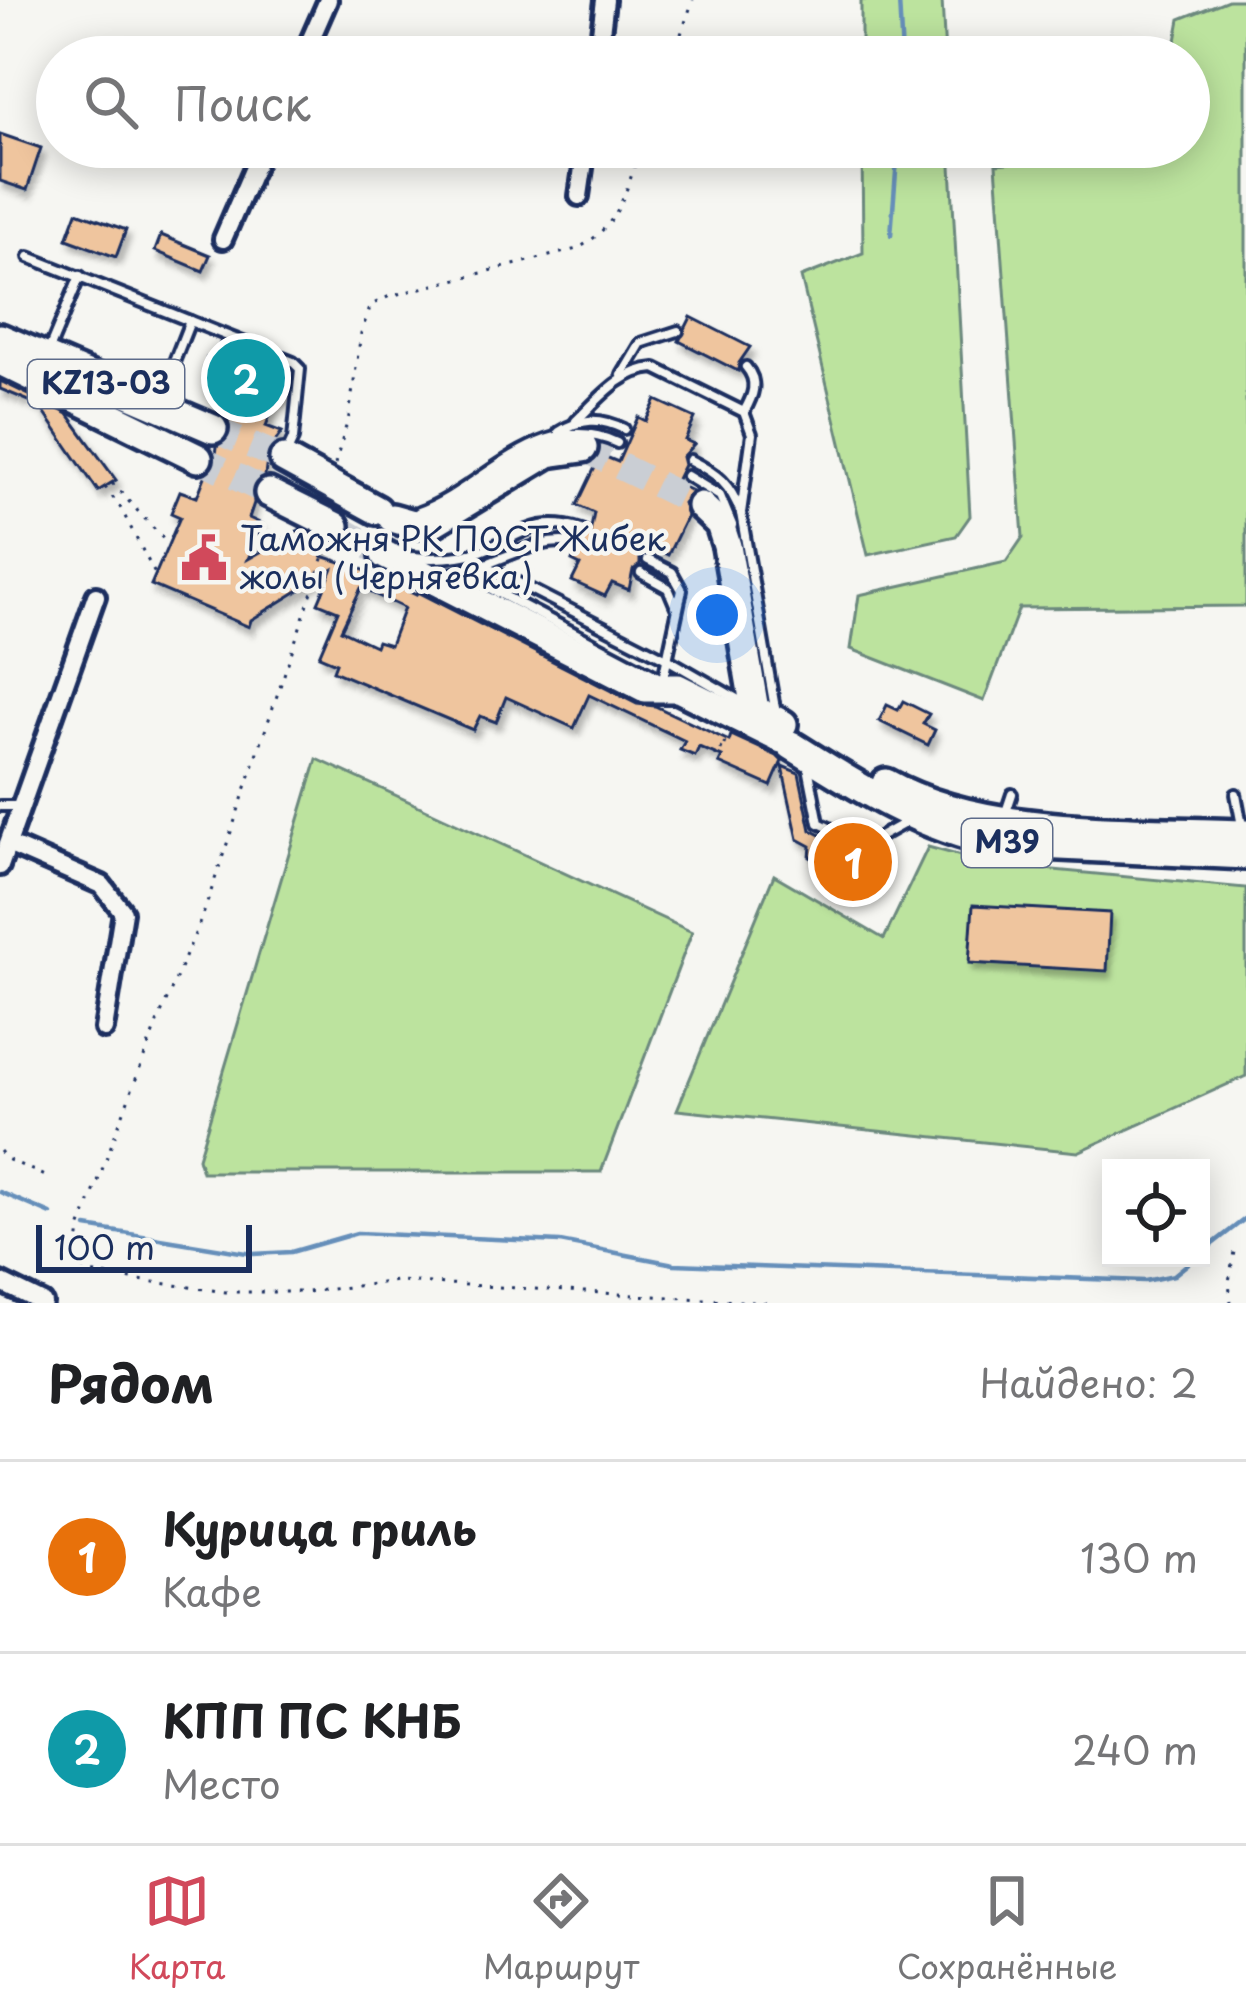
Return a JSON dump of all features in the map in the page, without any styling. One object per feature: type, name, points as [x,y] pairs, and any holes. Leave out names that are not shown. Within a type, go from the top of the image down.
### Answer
[{"type":"highway","name":"KZ13-03","points":[[0,338],[213,429]]},
{"type":"highway","name":"KZ13-03","points":[[0,361],[198,458]]},
{"type":"highway","points":[[284,459],[385,514],[413,524],[434,522],[579,435]]},
{"type":"highway","points":[[269,493],[334,526]]},
{"type":"highway","points":[[701,506],[720,524],[737,608],[785,733]]},
{"type":"highway","name":"M39","points":[[378,551],[645,688],[670,684],[936,806],[1003,822],[1245,841]]},
{"type":"highway","name":"M39","points":[[785,733],[914,817],[970,838],[997,843],[1245,841]]},
{"type":"street","points":[[312,36],[328,0]]},
{"type":"street","points":[[601,36],[605,0]]},
{"type":"street","points":[[223,239],[254,168]]},
{"type":"street","points":[[579,196],[583,168]]},
{"type":"street","points":[[0,866],[96,596]]},
{"type":"street","points":[[8,844],[102,884],[123,913],[104,1029]]},
{"type":"street","points":[[0,1282],[43,1303]]},
{"type":"lane","points":[[29,257],[293,362],[300,370],[293,439],[284,459]]},
{"type":"lane","points":[[46,357],[80,276]]},
{"type":"lane","points":[[156,406],[190,321]]},
{"type":"lane","points":[[579,435],[641,343],[678,331]]},
{"type":"lane","points":[[744,412],[754,395],[746,367]]},
{"type":"lane","points":[[618,381],[655,368],[744,412],[752,434],[741,513]]},
{"type":"lane","points":[[579,435],[590,419],[624,429]]},
{"type":"lane","points":[[385,514],[425,510],[553,436],[585,433],[617,442]]},
{"type":"lane","points":[[553,436],[579,435]]},
{"type":"lane","points":[[690,460],[721,476],[741,513],[785,733],[819,823],[865,845],[914,817]]},
{"type":"lane","points":[[687,476],[710,487],[730,514],[743,592],[737,608]]},
{"type":"lane","points":[[378,551],[433,559],[480,551],[537,525],[562,523],[582,530]]},
{"type":"lane","points":[[425,575],[461,573],[544,544],[577,544]]},
{"type":"lane","points":[[649,560],[672,572],[682,590],[667,659],[670,684]]},
{"type":"lane","points":[[485,566],[667,659],[785,733]]},
{"type":"lane","points":[[461,573],[670,684]]},
{"type":"lane","points":[[641,573],[668,588],[678,615]]},
{"type":"lane","points":[[1003,822],[1012,794]]},
{"type":"lane","points":[[1236,794],[1245,841]]},
{"type":"lane","points":[[0,806],[21,806]]},
{"type":"path","points":[[680,36],[693,0]]},
{"type":"path","points":[[330,484],[349,416],[361,332],[370,305],[577,249],[612,223],[633,168]]},
{"type":"path","points":[[112,483],[168,544]]},
{"type":"path","points":[[105,487],[155,574]]},
{"type":"path","points":[[334,526],[203,915],[80,1229],[76,1262],[88,1273],[226,1292],[307,1292],[397,1280],[772,1303]]},
{"type":"path","points":[[321,559],[330,565]]},
{"type":"path","points":[[312,583],[323,593]]},
{"type":"path","points":[[0,1151],[50,1178]]},
{"type":"path","points":[[1231,1303],[1234,1245]]},
{"type":"green space","points":[[861,0],[942,0],[944,36],[861,36]]},
{"type":"green space","points":[[1228,0],[1246,0],[1246,606],[1019,608],[984,701],[851,649],[859,595],[1006,562],[1023,537],[996,168],[1210,168],[1210,36],[1177,36],[1180,19]]},
{"type":"green space","points":[[862,168],[951,168],[970,516],[956,536],[868,555],[801,277],[863,253]]},
{"type":"green space","points":[[317,759],[692,932],[601,1172],[202,1172],[198,1158]]},
{"type":"green space","points":[[928,847],[990,864],[1246,888],[1246,1076],[1078,1152],[677,1110],[774,875],[884,939]]},
{"type":"building","points":[[0,134],[36,146],[27,190],[0,181]]},
{"type":"building","points":[[77,212],[126,230],[116,257],[67,239]]},
{"type":"building","points":[[161,235],[210,255],[203,271],[155,251]]},
{"type":"building","points":[[691,317],[750,347],[738,371],[679,341]]},
{"type":"building","points":[[220,343],[288,369],[285,398],[275,401],[266,426],[282,432],[268,451],[265,476],[253,486],[249,518],[262,524],[248,559],[301,529],[328,542],[322,556],[417,592],[637,704],[655,706],[729,741],[731,735],[777,756],[782,761],[771,786],[719,763],[722,757],[699,747],[695,756],[680,750],[685,741],[589,695],[574,728],[506,697],[496,722],[480,716],[473,730],[333,671],[336,663],[319,656],[338,611],[318,603],[332,570],[251,620],[249,627],[151,585],[180,517],[171,513],[180,491],[197,497],[215,465],[217,446],[230,435],[228,419],[236,399],[205,387],[210,374],[204,368],[207,358],[216,357]],"holes":[[[361,588],[404,608],[390,645],[377,641],[375,646],[341,630]]]},
{"type":"building","points":[[0,381],[68,414],[116,480],[98,491],[39,405],[0,389]]},
{"type":"building","points":[[656,400],[695,418],[685,440],[694,444],[682,457],[684,465],[675,483],[692,491],[683,503],[687,516],[668,555],[649,546],[633,570],[629,590],[612,583],[605,596],[572,581],[580,565],[572,561],[584,548],[583,538],[590,533],[594,513],[577,505],[601,455],[618,462],[638,417],[646,421]]},
{"type":"building","points":[[903,701],[929,714],[923,724],[935,730],[928,745],[879,721],[887,705],[898,710]]},
{"type":"building","points":[[782,766],[799,773],[811,830],[865,857],[857,872],[848,867],[845,875],[810,857],[811,846],[798,839]]},
{"type":"building","points":[[973,905],[1110,913],[1107,971],[969,963]]},
{"type":"waterway","points":[[899,0],[901,36]]},
{"type":"waterway","points":[[891,235],[896,168]]},
{"type":"waterway","points":[[0,1192],[51,1214]]},
{"type":"waterway","points":[[1210,1246],[1246,1218]]},
{"type":"waterway","points":[[87,1227],[253,1254],[291,1252],[357,1233],[560,1242],[674,1264],[1145,1281],[1174,1275],[1184,1267]]},
{"type":"tunnel","points":[[213,429],[284,459]]},
{"type":"tunnel","points":[[583,448],[701,506]]},
{"type":"tunnel","points":[[198,458],[269,493]]},
{"type":"tunnel","points":[[335,526],[385,555]]},
{"type":"place","name":"КПП ПС КНБ","points":[[246,378]]},
{"type":"place","name":"Таможня РК ПОСТ Жибек жолы (Черняевка)","points":[[204,558]]},
{"type":"place","name":"Курица гриль","points":[[853,862]]}]
